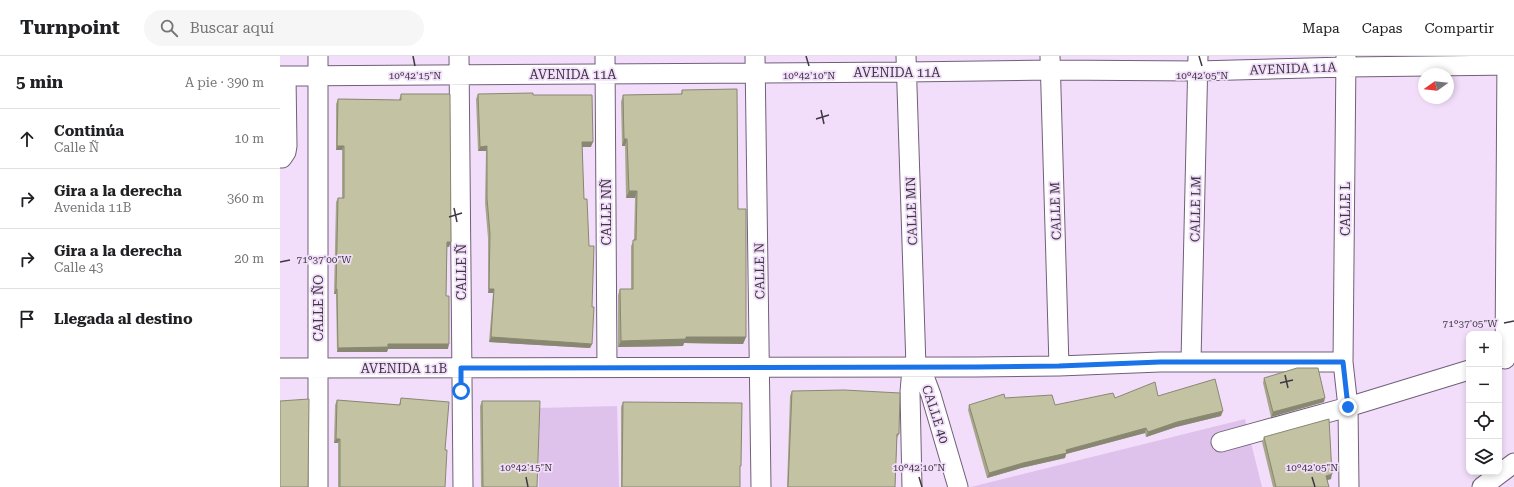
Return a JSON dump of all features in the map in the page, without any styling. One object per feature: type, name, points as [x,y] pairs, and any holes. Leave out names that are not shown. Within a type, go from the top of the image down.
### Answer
[{"type":"street","name":"CALLE ÑO","points":[[318,56],[318,487]]},
{"type":"street","name":"CALLE L","points":[[1346,62],[1343,362],[1348,407],[1349,487]]},
{"type":"street","name":"AVENIDA 11A","points":[[283,76],[318,76],[459,65],[1509,62]]},
{"type":"street","points":[[1506,359],[1509,62]]},
{"type":"street","name":"CALLE M","points":[[1051,63],[1059,366]]},
{"type":"street","name":"CALLE N","points":[[756,64],[761,487]]},
{"type":"street","name":"CALLE MN","points":[[906,64],[916,366]]},
{"type":"street","name":"CALLE LM","points":[[1191,361],[1198,64]]},
{"type":"street","name":"CALLE Ñ","points":[[459,65],[463,487]]},
{"type":"street","name":"CALLE NÑ","points":[[605,65],[607,367]]},
{"type":"street","points":[[280,158],[282,158],[286,152],[287,146],[283,76]]},
{"type":"street","name":"AVENIDA 11B","points":[[280,368],[1059,366],[1191,361],[1343,362]]},
{"type":"street","points":[[912,487],[910,392],[911,380],[916,366]]},
{"type":"street","name":"CALLE 40","points":[[916,366],[925,379],[931,395],[958,487]]},
{"type":"street","points":[[1221,442],[1348,407],[1466,371]]},
{"type":"street","points":[[1482,487],[1514,463]]},
{"type":"shaded area","points":[[617,406],[619,487],[539,487],[537,408]]},
{"type":"shaded area","points":[[1245,419],[1262,487],[971,487]]},
{"type":"building","points":[[737,89],[738,209],[746,209],[746,337],[686,337],[686,339],[621,341],[620,289],[633,289],[633,240],[636,240],[637,191],[629,191],[627,139],[624,139],[623,95],[682,94],[682,90]]},
{"type":"building","points":[[533,93],[533,95],[592,95],[593,142],[582,142],[584,199],[587,199],[589,246],[594,246],[592,307],[594,307],[592,344],[491,337],[494,289],[489,289],[490,234],[487,198],[487,146],[480,147],[478,94]]},
{"type":"building","points":[[401,94],[450,94],[451,242],[447,242],[446,296],[449,296],[449,344],[388,344],[388,347],[338,348],[336,289],[338,198],[344,198],[344,146],[337,146],[338,99],[401,100]]},
{"type":"building","points":[[1297,368],[1318,368],[1325,398],[1273,412],[1264,378]]},
{"type":"building","points":[[1215,379],[1223,411],[1177,422],[1148,432],[1146,428],[1066,450],[1067,453],[1023,463],[989,473],[969,405],[1004,394],[1005,398],[1052,395],[1055,405],[1113,393],[1115,398],[1155,382],[1158,396]]},
{"type":"building","points":[[844,390],[900,393],[895,487],[788,487],[792,391]]},
{"type":"building","points":[[401,398],[449,402],[445,450],[447,450],[445,487],[340,487],[340,439],[336,439],[337,400],[400,405]]},
{"type":"building","points":[[309,399],[308,487],[280,487],[280,401]]},
{"type":"building","points":[[482,401],[540,401],[537,487],[483,487]]},
{"type":"building","points":[[623,402],[742,403],[740,487],[622,487]]},
{"type":"building","points":[[1329,419],[1332,474],[1326,476],[1329,487],[1276,487],[1264,437]]},
{"type":"route","points":[[461,391],[461,368],[976,367],[1059,366],[1191,361],[1343,362],[1348,407]]}]
